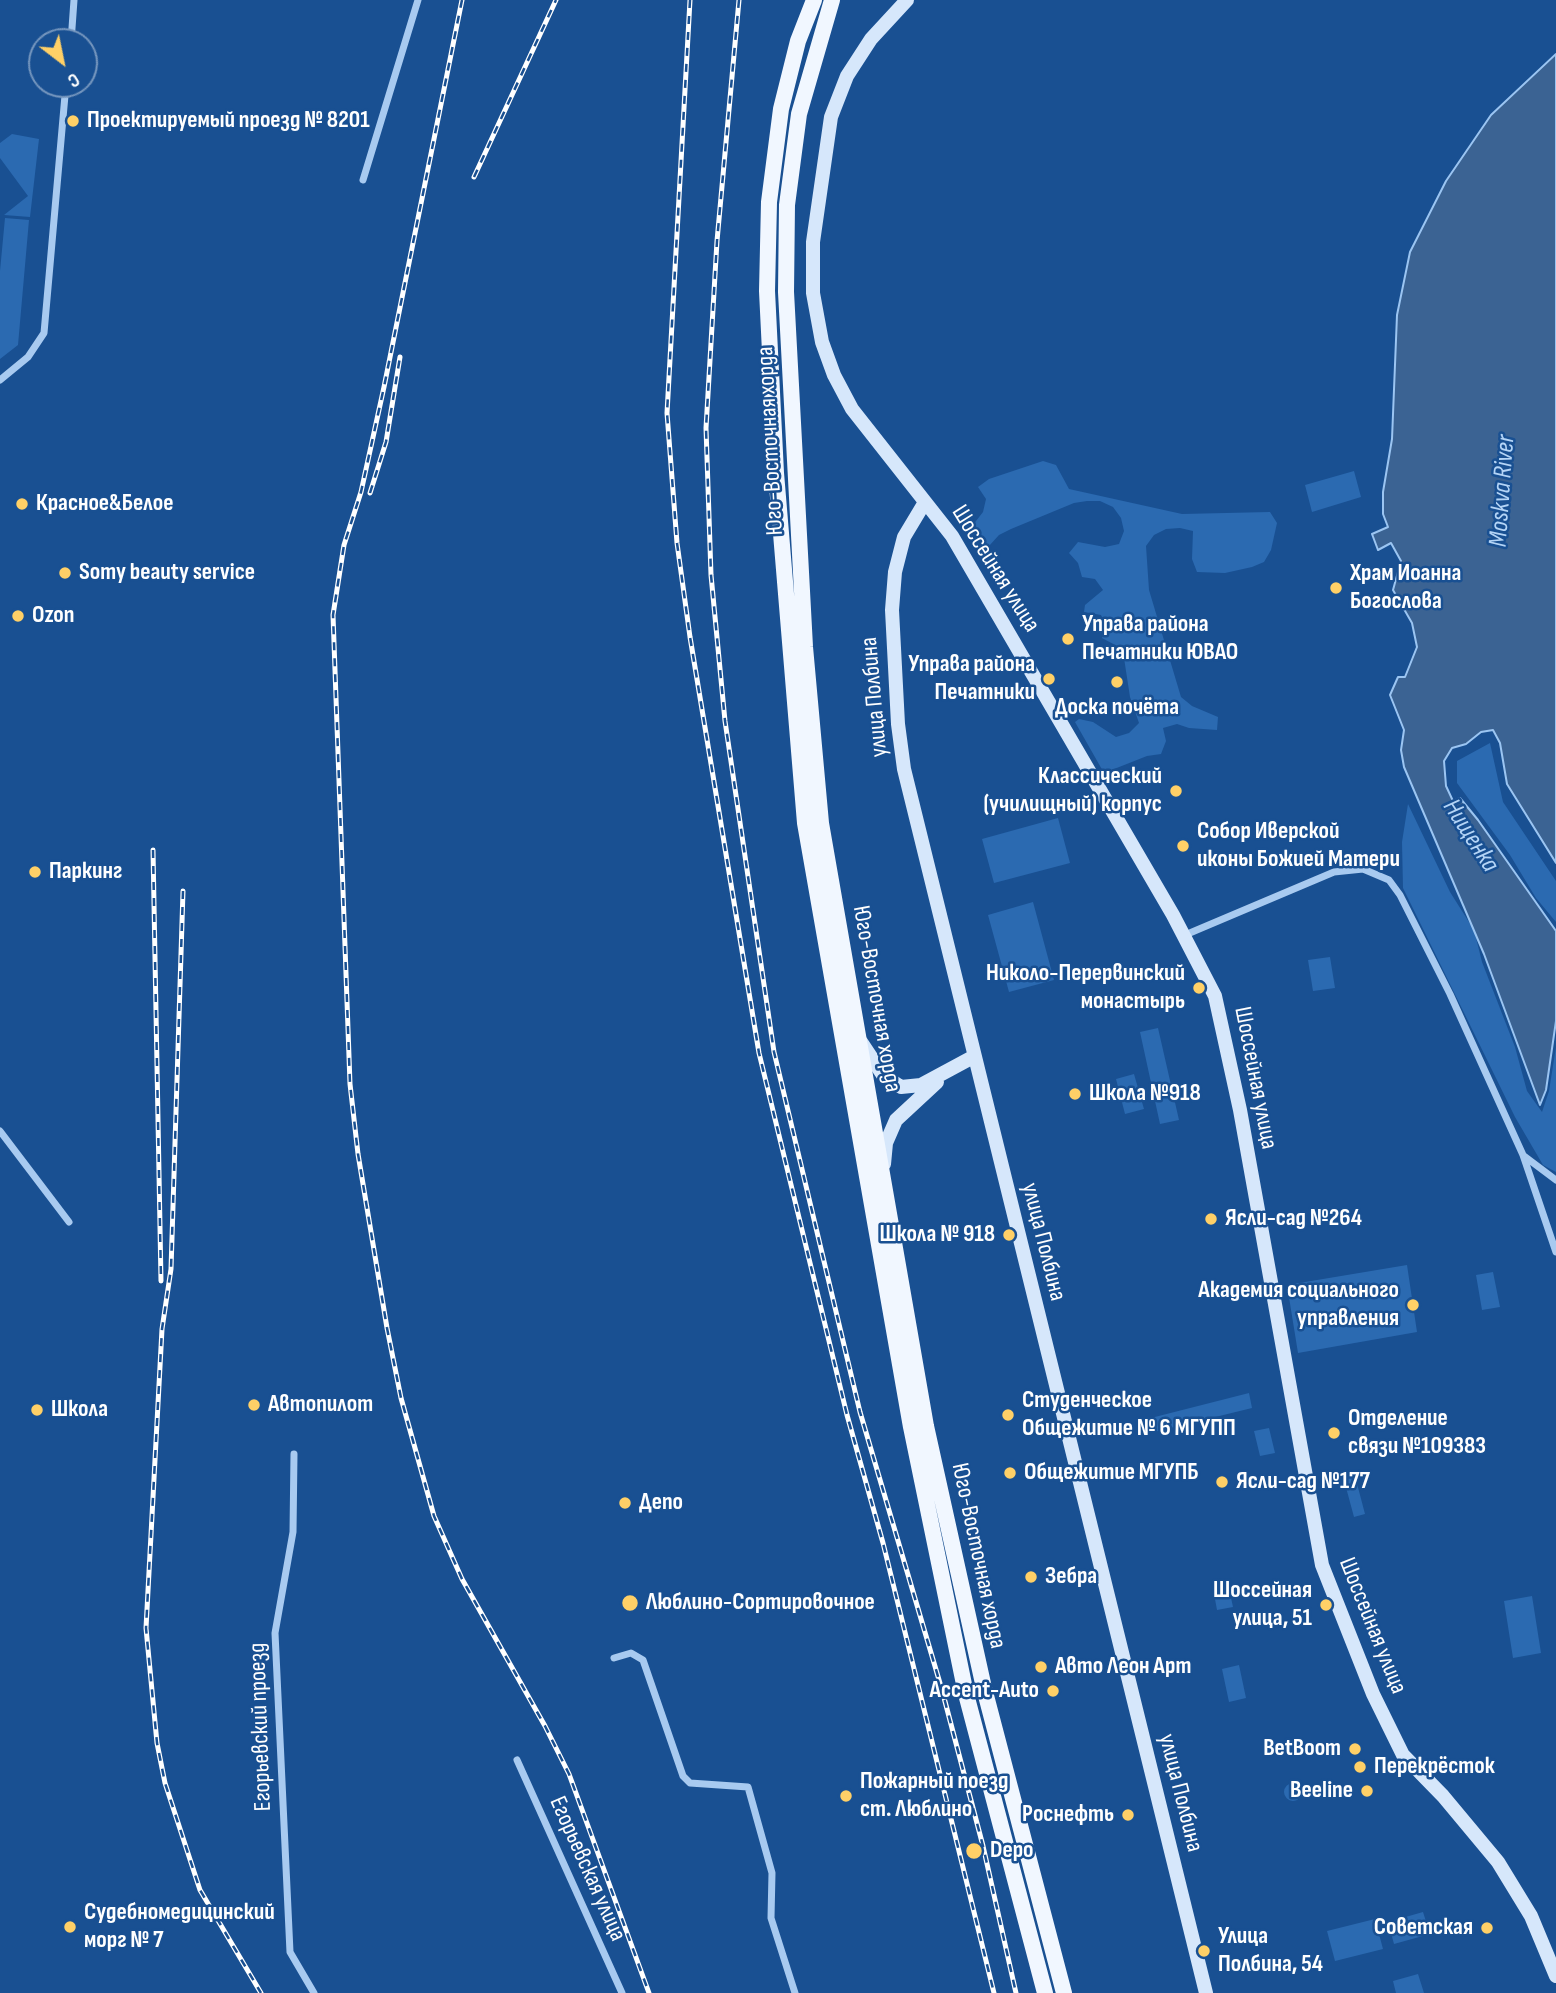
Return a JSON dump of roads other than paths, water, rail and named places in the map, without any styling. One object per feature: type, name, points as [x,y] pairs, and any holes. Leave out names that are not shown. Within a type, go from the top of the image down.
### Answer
[{"type":"main road","name":"Юго-Восточная хорда","points":[[814,0],[799,41],[781,109],[769,202],[768,291],[777,486],[805,823],[911,1427],[966,1694],[1045,1993]]},
{"type":"main road","name":"Юго-Восточная хорда","points":[[832,0],[799,114],[787,205],[786,292],[805,647],[821,823],[861,1040],[926,1426],[984,1688],[1064,1993]]},
{"type":"main road","name":"Шоссейная улица","points":[[907,0],[871,38],[847,76],[831,117],[813,242],[813,293],[822,342],[834,375],[852,409],[952,536],[1185,935],[1215,996],[1222,1017],[1322,1565],[1378,1704],[1403,1755],[1443,1796],[1498,1862],[1531,1916],[1555,1973]]},
{"type":"main road","name":"улица Полбина","points":[[925,502],[904,537],[895,572],[892,610],[898,724],[904,769],[1206,1993]]},
{"type":"main road","points":[[861,1040],[883,1075],[901,1087],[921,1085],[973,1057]]},
{"type":"main road","points":[[883,1173],[886,1143],[896,1120],[953,1067]]},
{"type":"street","points":[[72,28],[74,0]]},
{"type":"street","points":[[363,180],[418,0]]},
{"type":"street","points":[[0,380],[28,357],[44,333],[65,98]]},
{"type":"street","points":[[1185,935],[1334,872],[1363,869],[1381,875],[1400,895],[1450,994],[1523,1155],[1556,1252]]},
{"type":"street","points":[[0,1131],[69,1222]]},
{"type":"street","points":[[1523,1155],[1556,1180]]},
{"type":"street","points":[[1552,1238],[1556,1228]]},
{"type":"street","name":"Егорьевский проезд","points":[[294,1454],[293,1532],[275,1633],[290,1952],[314,1993]]},
{"type":"street","points":[[614,1658],[631,1653],[643,1660],[683,1776],[690,1783],[748,1787],[772,1873],[771,1918],[795,1993]]},
{"type":"street","name":"Егорьевская улица","points":[[517,1760],[622,1993]]},
{"type":"water","points":[[1556,54],[1556,863],[1507,784],[1500,743],[1493,730],[1481,732],[1466,744],[1452,748],[1444,761],[1446,786],[1453,801],[1460,798],[1478,820],[1556,931],[1556,1021],[1546,1090],[1540,1105],[1484,954],[1404,767],[1401,750],[1404,730],[1390,695],[1398,677],[1405,677],[1417,647],[1412,623],[1393,590],[1401,561],[1391,543],[1378,550],[1372,534],[1388,527],[1383,514],[1383,492],[1392,439],[1397,315],[1410,252],[1446,181],[1491,115]]},
{"type":"railway","points":[[462,0],[384,387],[361,492],[344,545],[333,615],[350,1084],[358,1154],[387,1328],[401,1398],[434,1516],[462,1579],[569,1774],[649,1993]]},
{"type":"railway","points":[[474,177],[556,0]]},
{"type":"railway","points":[[690,0],[667,413],[677,543],[690,637],[759,1053],[847,1415],[883,1543],[994,1993]]},
{"type":"railway","points":[[739,0],[717,241],[706,428],[711,575],[725,721],[774,1052],[860,1412],[942,1690],[983,1846],[1016,1993]]},
{"type":"railway","points":[[370,493],[386,442],[400,357]]},
{"type":"railway","points":[[153,850],[161,1281]]},
{"type":"railway","points":[[183,891],[171,1269],[162,1329],[146,1628],[157,1743],[165,1783],[200,1890],[261,1993]]},
{"type":"place","name":"Проектируемый проезд № 8201","points":[[73,121]]},
{"type":"place","name":"Красное&Белое","points":[[22,504]]},
{"type":"place","name":"Somy beauty service","points":[[65,573]]},
{"type":"place","name":"Храм Иоанна Богослова","points":[[1336,588]]},
{"type":"place","name":"Ozon","points":[[18,616]]},
{"type":"place","name":"Управа района Печатники ЮВАО","points":[[1068,639]]},
{"type":"place","name":"Управа района Печатники","points":[[1049,679]]},
{"type":"place","name":"Доска почёта","points":[[1117,682]]},
{"type":"place","name":"Классический (училищный) корпус","points":[[1176,791]]},
{"type":"place","name":"Собор Иверской иконы Божией Матери","points":[[1183,846]]},
{"type":"place","name":"Паркинг","points":[[35,872]]},
{"type":"place","name":"Николо-Перервинский монастырь","points":[[1199,988]]},
{"type":"place","name":"Школа №918","points":[[1075,1094]]},
{"type":"place","name":"Ясли-сад №264","points":[[1211,1219]]},
{"type":"place","name":"Школа № 918","points":[[1009,1235]]},
{"type":"place","name":"Академия социального управления","points":[[1413,1305]]},
{"type":"place","name":"Автопилот","points":[[254,1405]]},
{"type":"place","name":"Школа","points":[[37,1410]]},
{"type":"place","name":"Студенческое Общежитие № 6 МГУПП","points":[[1008,1415]]},
{"type":"place","name":"Отделение связи №109383","points":[[1334,1433]]},
{"type":"place","name":"Общежитие МГУПБ","points":[[1010,1473]]},
{"type":"place","name":"Ясли-сад №177","points":[[1222,1482]]},
{"type":"place","name":"Депо","points":[[625,1503]]},
{"type":"place","name":"Зебра","points":[[1031,1577]]},
{"type":"place","name":"Люблино-Сортировочное","points":[[630,1603]]},
{"type":"place","name":"Шоссейная улица, 51","points":[[1326,1605]]},
{"type":"place","name":"Авто Леон Арт","points":[[1041,1667]]},
{"type":"place","name":"Accent-Auto","points":[[1053,1691]]},
{"type":"place","name":"BetBoom","points":[[1355,1749]]},
{"type":"place","name":"Перекрёсток","points":[[1360,1767]]},
{"type":"place","name":"Beeline","points":[[1367,1791]]},
{"type":"place","name":"Пожарный поезд ст. Люблино","points":[[846,1796]]},
{"type":"place","name":"Роснефть","points":[[1128,1815]]},
{"type":"place","name":"Depo","points":[[974,1851]]},
{"type":"place","name":"Судебномедицинский морг № 7","points":[[70,1927]]},
{"type":"place","name":"Советская","points":[[1487,1928]]},
{"type":"place","name":"Улица Полбина, 54","points":[[1204,1951]]},
{"type":"water label","name":"Moskva River","points":[[1503,491]]},
{"type":"water label","name":"Нищенка","points":[[1470,836]]}]
